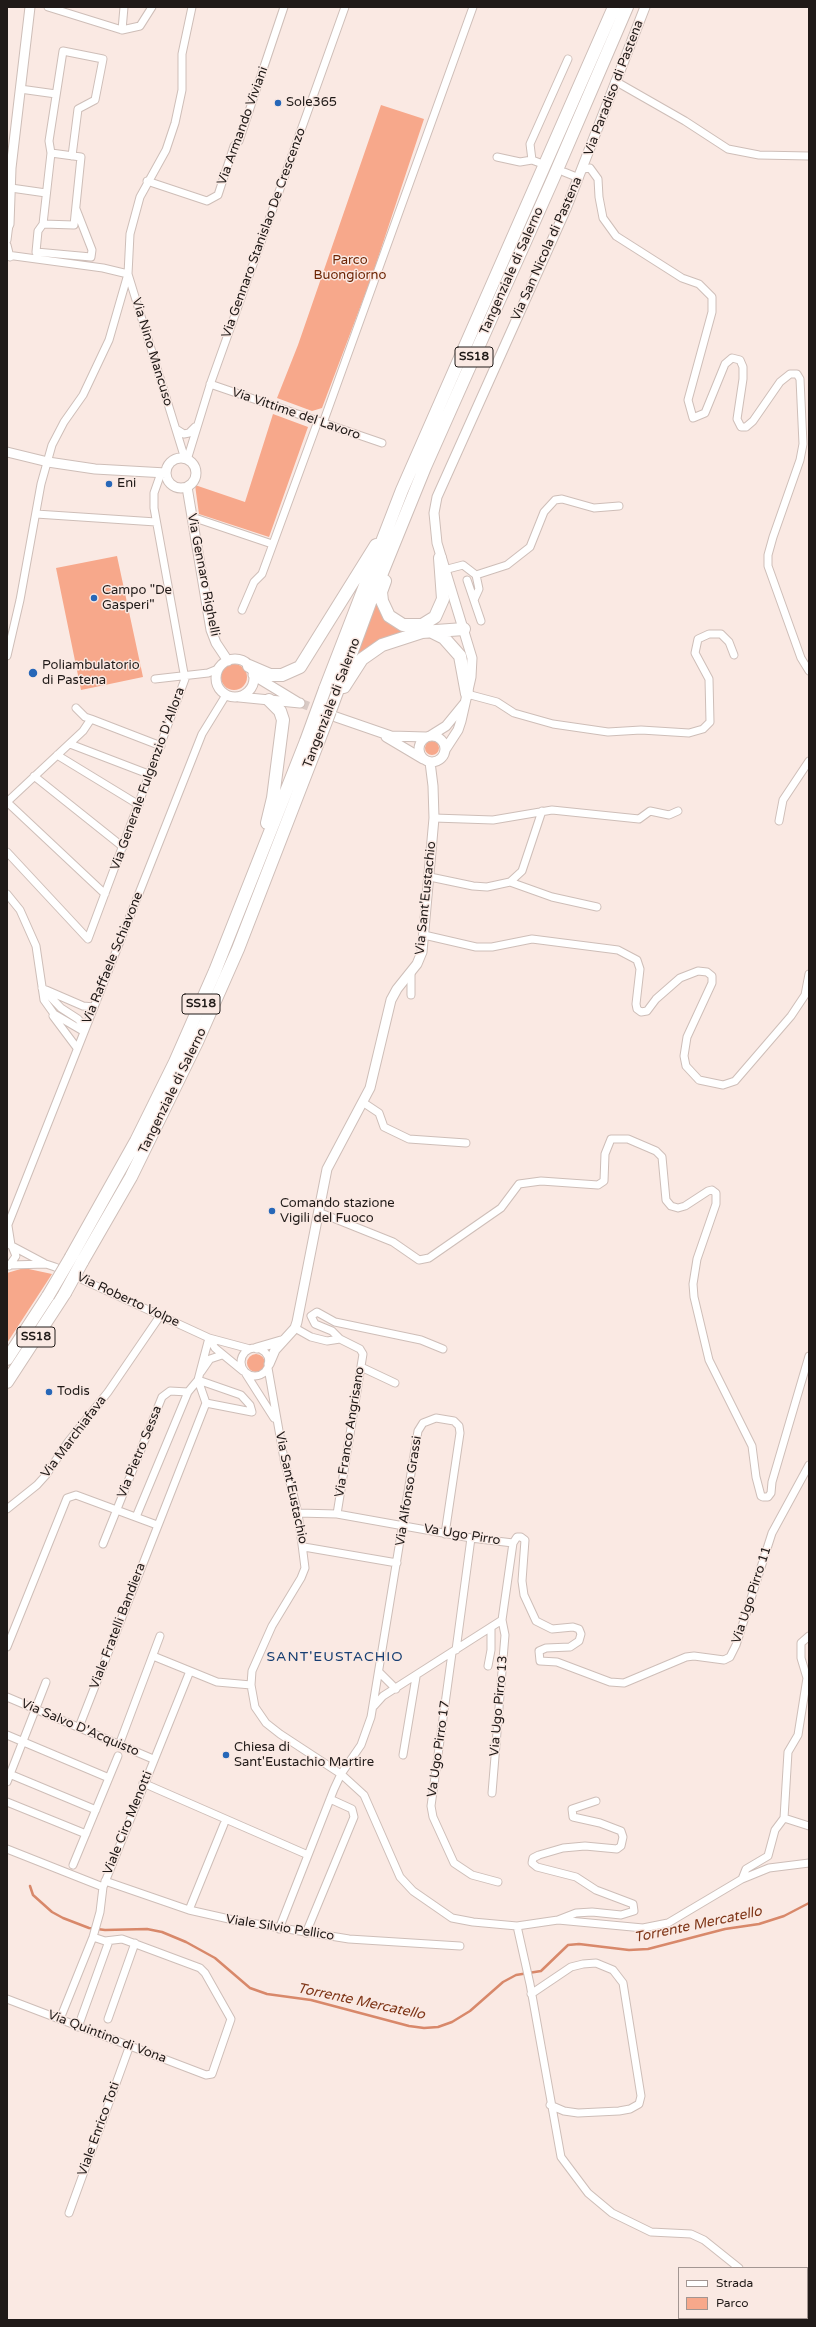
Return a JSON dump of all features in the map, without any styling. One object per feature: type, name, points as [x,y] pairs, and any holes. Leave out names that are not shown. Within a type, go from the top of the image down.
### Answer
[{"type":"highway","name":"Tangenziale di Salerno","points":[[7,1359],[48,1296],[77,1259],[131,1176],[197,1042],[238,948],[311,743],[325,689],[385,533],[438,406],[546,168],[614,7]]},
{"type":"highway","name":"Tangenziale di Salerno","points":[[7,1382],[65,1292],[77,1259],[175,1062],[311,743],[333,714],[400,529],[627,7]]},
{"type":"highway","points":[[400,529],[381,592],[385,610],[395,621],[411,626],[427,629],[463,626]]},
{"type":"highway","points":[[251,670],[270,675],[282,675],[300,667],[370,553],[385,533]]},
{"type":"highway","points":[[333,714],[350,677],[370,652],[397,639],[422,632],[427,629],[435,617],[443,599],[440,558]]},
{"type":"highway","points":[[427,629],[444,638],[460,656],[466,699]]},
{"type":"highway","points":[[253,877],[270,811],[282,735],[282,715],[269,700]]},
{"type":"street","points":[[7,240],[11,188],[9,171],[30,7]]},
{"type":"street","points":[[48,7],[69,10],[122,30],[140,26],[152,7]]},
{"type":"street","points":[[122,30],[124,7]]},
{"type":"street","points":[[7,656],[36,514],[52,445],[64,422],[83,395],[108,340],[128,274],[130,234],[140,198],[147,181],[166,150],[175,123],[182,90],[182,54],[192,7]]},
{"type":"street","name":"Via Armando Viviani","points":[[147,181],[207,201],[218,195],[234,146],[239,141],[284,7]]},
{"type":"street","name":"Via Gennaro Stanislao De Crescenzo","points":[[186,459],[210,384],[345,7]]},
{"type":"street","points":[[242,610],[254,582],[262,574],[272,544],[321,422],[432,126],[473,7]]},
{"type":"street","name":"Via Paradiso di Pastena","points":[[583,169],[615,81],[645,7]]},
{"type":"street","points":[[72,156],[78,108],[95,100],[103,59],[63,50],[49,142],[51,153],[43,224],[38,231],[36,252],[91,257],[92,250],[76,208]]},
{"type":"street","points":[[532,160],[530,144],[568,59]]},
{"type":"street","points":[[615,81],[686,121],[728,149],[759,155],[809,156]]},
{"type":"street","points":[[20,89],[56,94]]},
{"type":"street","points":[[43,224],[74,225],[76,208],[81,157],[51,153]]},
{"type":"street","points":[[497,156],[520,162],[532,160],[540,163]]},
{"type":"street","name":"Via San Nicola di Pastena","points":[[443,754],[458,730],[471,677],[472,658],[440,558],[434,513],[437,497],[539,273],[583,169],[590,168],[598,179],[599,197],[603,218],[616,236],[682,278],[699,284],[712,297],[712,312],[688,400],[693,418],[705,413],[725,364],[732,358],[740,360],[743,367],[743,380],[737,419],[741,427],[746,427],[753,421],[780,382],[790,374],[797,374],[800,379],[802,449],[798,467],[773,537],[768,555],[768,566],[801,658],[809,671]]},
{"type":"street","points":[[564,172],[579,178]]},
{"type":"street","points":[[11,188],[46,193]]},
{"type":"street","points":[[7,245],[8,256],[103,268],[128,274]]},
{"type":"street","name":"Via Nino Mancuso","points":[[128,274],[186,459]]},
{"type":"street","name":"Via Vittime del Lavoro","points":[[210,384],[382,444]]},
{"type":"street","points":[[176,429],[184,434],[189,433],[197,426]]},
{"type":"street","points":[[7,452],[48,462],[95,469],[163,473]]},
{"type":"street","points":[[186,459],[193,465],[195,473],[193,481],[187,487],[179,488],[171,484],[163,473],[172,461],[186,459]]},
{"type":"street","name":"Via Generale Fulgenzio D'Allora","points":[[7,852],[88,939],[185,679],[156,522],[154,493],[163,473]]},
{"type":"street","name":"Via Gennaro Righelli","points":[[187,487],[211,630],[216,643],[228,661]]},
{"type":"street","points":[[476,575],[506,565],[518,554],[526,550],[536,533],[544,512],[556,500],[562,499],[594,508],[619,506]]},
{"type":"street","points":[[36,514],[156,522]]},
{"type":"street","points":[[192,517],[272,544]]},
{"type":"street","points":[[444,570],[463,565],[476,575],[479,589],[474,600]]},
{"type":"street","points":[[467,580],[481,621]]},
{"type":"street","points":[[466,699],[497,702],[514,713],[554,724],[608,732],[628,730],[689,733],[703,729],[710,722],[709,679],[695,653],[698,639],[710,634],[721,634],[729,642],[734,655]]},
{"type":"street","points":[[155,679],[208,673],[218,669],[228,661],[240,660],[251,670],[300,703],[226,695],[217,685],[218,669]]},
{"type":"street","points":[[237,697],[250,689],[251,670]]},
{"type":"street","name":"Via Raffaele Schiavone","points":[[9,1266],[16,1256],[10,1245],[8,1226],[78,1048],[84,1029],[202,734],[226,695]]},
{"type":"street","name":"Via San Nicola di Pastena","points":[[428,736],[446,726],[466,699]]},
{"type":"street","points":[[76,708],[85,718],[89,720],[161,746]]},
{"type":"street","points":[[333,714],[382,733],[398,737],[428,736],[440,738],[444,743],[443,754],[437,761],[428,761],[382,733]]},
{"type":"street","points":[[89,720],[82,731],[70,744],[7,802],[105,894]]},
{"type":"street","points":[[428,736],[420,743],[419,751],[428,761]]},
{"type":"street","points":[[70,744],[150,775]]},
{"type":"street","name":"Via Sant'Eustachio","points":[[433,786],[443,754]]},
{"type":"street","points":[[57,755],[139,805]]},
{"type":"street","name":"Via Sant'Eustachio","points":[[295,1328],[327,1169],[332,1156],[364,1102],[374,1076],[391,1000],[397,989],[411,973],[422,952],[430,878],[434,818],[433,786],[428,761]]},
{"type":"street","points":[[779,821],[783,800],[809,761]]},
{"type":"street","points":[[34,776],[123,848]]},
{"type":"street","points":[[434,818],[493,820],[552,810],[639,819],[650,812],[669,815],[678,811]]},
{"type":"street","points":[[510,882],[522,872],[542,811]]},
{"type":"street","points":[[430,878],[473,886],[487,886],[510,882],[546,895],[598,907]]},
{"type":"street","points":[[7,894],[20,910],[36,946],[42,988],[47,1006],[78,1048]]},
{"type":"street","points":[[424,935],[476,947],[492,947],[532,939],[618,950],[637,960],[640,969],[636,1004],[637,1009],[641,1012],[647,1011],[656,999],[680,978],[698,971],[707,972],[712,976],[712,983],[687,1037],[684,1056],[686,1066],[700,1080],[723,1085],[734,1082],[791,1016],[805,995],[809,974]]},
{"type":"street","points":[[411,973],[411,995]]},
{"type":"street","points":[[42,988],[83,1006],[94,1007]]},
{"type":"street","points":[[42,988],[61,1008],[78,1019],[84,1029]]},
{"type":"street","points":[[47,1006],[54,1014],[84,1029]]},
{"type":"street","points":[[364,1102],[379,1114],[384,1127],[409,1139],[466,1143]]},
{"type":"street","points":[[318,1212],[393,1242],[419,1260],[429,1258],[501,1208],[519,1184],[541,1181],[598,1185],[604,1181],[605,1154],[611,1139],[628,1139],[656,1151],[662,1158],[666,1200],[671,1206],[678,1208],[685,1206],[708,1191],[712,1190],[716,1193],[716,1204],[697,1259],[693,1284],[694,1297],[709,1360],[752,1446],[756,1477],[761,1496],[763,1497],[768,1497],[771,1493],[772,1482],[809,1356]]},
{"type":"street","name":"Via Roberto Volpe","points":[[10,1245],[46,1264],[81,1278],[209,1338],[253,1348]]},
{"type":"street","name":"Via Roberto Volpe","points":[[9,1266],[46,1264]]},
{"type":"street","points":[[340,1339],[332,1331],[315,1324],[311,1316],[317,1312],[336,1322],[422,1340],[443,1349]]},
{"type":"street","name":"Via Marchiafava","points":[[7,1509],[37,1485],[46,1475],[68,1442],[108,1392],[160,1316]]},
{"type":"street","points":[[284,1339],[269,1346],[253,1348],[241,1358],[245,1373],[257,1377],[263,1374],[269,1366],[275,1350],[295,1328]]},
{"type":"street","name":"Via Franco Angrisano","points":[[295,1328],[311,1337],[327,1341],[340,1339],[360,1349],[363,1354],[337,1514]]},
{"type":"street","points":[[136,1517],[188,1392],[198,1380],[209,1338]]},
{"type":"street","name":"Via Roberto Volpe","points":[[209,1338],[222,1355],[245,1373]]},
{"type":"street","points":[[253,1348],[266,1352],[269,1366]]},
{"type":"street","points":[[200,1372],[210,1359],[222,1355]]},
{"type":"street","name":"Via Sant'Eustachio","points":[[269,1366],[276,1422],[298,1513],[304,1547],[305,1568],[301,1578],[272,1626],[252,1671],[251,1685],[255,1707],[266,1723],[280,1734],[341,1774],[354,1785],[367,1800],[400,1876],[413,1891],[452,1918],[496,1926],[517,1926],[558,1920],[630,1928],[656,1927],[668,1923],[742,1879],[769,1868],[809,1863]]},
{"type":"street","points":[[361,1367],[395,1384]]},
{"type":"street","name":"Via Sant'Eustachio","points":[[245,1373],[276,1422]]},
{"type":"street","points":[[198,1380],[241,1395],[250,1405],[252,1412],[206,1403],[198,1380]]},
{"type":"street","name":"Via Pietro Sessa","points":[[103,1544],[162,1397],[170,1391],[188,1392]]},
{"type":"street","name":"Viale Fratelli Bandiera","points":[[79,1727],[206,1403]]},
{"type":"street","name":"Via Alfonso Grassi","points":[[279,1929],[330,1799],[341,1774],[361,1744],[373,1707],[418,1431],[428,1420],[449,1419],[459,1426],[460,1433],[445,1534]]},
{"type":"street","name":"Via Ugo Pirro 11","points":[[513,1543],[517,1537],[522,1537],[524,1540],[523,1588],[530,1611],[536,1621],[552,1628],[573,1627],[579,1629],[581,1634],[579,1641],[570,1646],[546,1648],[539,1651],[540,1661],[557,1662],[610,1682],[624,1683],[686,1657],[724,1660],[730,1657],[736,1645],[772,1533],[809,1465]]},
{"type":"street","points":[[7,1647],[67,1498],[76,1495],[158,1525]]},
{"type":"street","name":"Va Ugo Pirro","points":[[298,1513],[337,1514],[445,1534],[513,1543],[502,1620]]},
{"type":"street","name":"Va Ugo Pirro 17","points":[[471,1538],[430,1806],[433,1817],[454,1863],[464,1872],[498,1882]]},
{"type":"street","name":"Via Alfonso Grassi","points":[[304,1547],[397,1563]]},
{"type":"street","points":[[373,1707],[383,1696],[416,1677],[502,1620]]},
{"type":"street","name":"Via Ugo Pirro 13","points":[[492,1793],[504,1635],[502,1620]]},
{"type":"street","points":[[488,1666],[491,1650],[490,1627]]},
{"type":"street","points":[[118,1745],[160,1636]]},
{"type":"street","name":"Via Sant'Eustachio","points":[[742,1879],[746,1869],[768,1856],[775,1830],[784,1818],[788,1752],[798,1735],[807,1678],[801,1658],[801,1643],[809,1636]]},
{"type":"street","points":[[153,1656],[217,1682],[251,1685]]},
{"type":"street","name":"Viale Ciro Menotti","points":[[60,2019],[93,1937],[100,1912],[104,1884],[143,1783],[190,1671]]},
{"type":"street","points":[[379,1672],[387,1682],[396,1689]]},
{"type":"street","points":[[403,1755],[416,1677]]},
{"type":"street","points":[[7,1782],[46,1682]]},
{"type":"street","name":"Via Salvo D'Acquisto","points":[[7,1697],[154,1759]]},
{"type":"street","points":[[7,1735],[109,1778]]},
{"type":"street","points":[[74,1865],[118,1756]]},
{"type":"street","points":[[9,1774],[96,1810]]},
{"type":"street","points":[[143,1783],[225,1821],[308,1855]]},
{"type":"street","points":[[306,1933],[354,1817],[352,1809],[330,1799]]},
{"type":"street","points":[[7,1802],[86,1834]]},
{"type":"street","points":[[558,1920],[576,1913],[592,1912],[621,1915],[634,1911],[633,1904],[596,1890],[576,1877],[537,1867],[532,1863],[533,1858],[539,1855],[563,1848],[585,1846],[617,1849],[621,1846],[623,1837],[621,1831],[600,1823],[573,1817],[572,1809],[596,1802]]},
{"type":"street","points":[[784,1818],[809,1826]]},
{"type":"street","points":[[189,1910],[225,1821]]},
{"type":"street","points":[[7,1849],[104,1884]]},
{"type":"street","name":"Viale Silvio Pellico","points":[[104,1884],[189,1910],[279,1929],[349,1939],[460,1946]]},
{"type":"street","points":[[517,1926],[530,1984],[550,2105],[561,2157],[588,2193],[612,2213],[640,2228],[661,2234],[691,2234],[704,2240],[738,2267]]},
{"type":"street","points":[[93,1937],[109,1942],[122,1939],[135,1943],[108,2019]]},
{"type":"street","points":[[78,2026],[109,1942]]},
{"type":"street","name":"Via Quintino di Vona","points":[[7,1999],[206,2075],[212,2074],[231,2021],[231,2017],[200,1968],[135,1943]]},
{"type":"street","points":[[531,1994],[571,1967],[583,1964],[596,1963],[613,1970],[623,1983],[641,2096],[638,2104],[630,2109],[619,2111],[578,2113],[564,2111],[550,2105]]},
{"type":"street","name":"Viale Enrico Toti","points":[[69,2213],[130,2045]]},
{"type":"green space","name":"Parco Buongiorno","points":[[381,105],[424,119],[372,276],[322,408],[312,411],[277,398],[298,345]]},
{"type":"green space","points":[[273,414],[308,427],[269,537],[199,514],[195,485],[245,502]]},
{"type":"green space","name":"Campo \"De Gasperi\"","points":[[117,556],[143,677],[81,690],[56,568]]},
{"type":"green space","points":[[378,599],[414,631],[353,664]]},
{"type":"green space","points":[[234,664],[243,668],[247,677],[243,686],[234,690],[225,686],[221,677],[225,668]]},
{"type":"green space","points":[[432,741],[437,743],[439,748],[437,753],[432,755],[427,753],[425,748],[427,743]]},
{"type":"green space","points":[[24,1268],[52,1274],[7,1343],[7,1273]]},
{"type":"green space","points":[[256,1354],[262,1357],[265,1363],[262,1369],[256,1372],[250,1369],[247,1363],[250,1357]]},
{"type":"waterway","name":"Torrente Mercatello","points":[[30,1886],[33,1895],[52,1912],[63,1918],[89,1928],[105,1930],[147,1929],[162,1932],[186,1942],[215,1958],[250,1988],[267,1994],[311,2000],[409,2026],[424,2028],[438,2027],[452,2022],[470,2011],[503,1982],[516,1975],[541,1971],[568,1945],[579,1944],[629,1950],[648,1949],[725,1929],[759,1924],[784,1916],[809,1903]]},
{"type":"tunnel","points":[[300,703],[335,716]]},
{"type":"place","name":"Sole365","points":[[278,103]]},
{"type":"place","name":"Eni","points":[[109,484]]},
{"type":"place","name":"Campo \"De Gasperi\"","points":[[94,598]]},
{"type":"place","name":"Poliambulatorio di Pastena","points":[[33,673]]},
{"type":"place","name":"Comando stazione Vigili del Fuoco","points":[[272,1211]]},
{"type":"place","name":"Todis","points":[[49,1392]]},
{"type":"place","name":"Chiesa di Sant'Eustachio Martire","points":[[226,1755]]},
{"type":"district","name":"SANT'EUSTACHIO","points":[[335,1657]]}]
